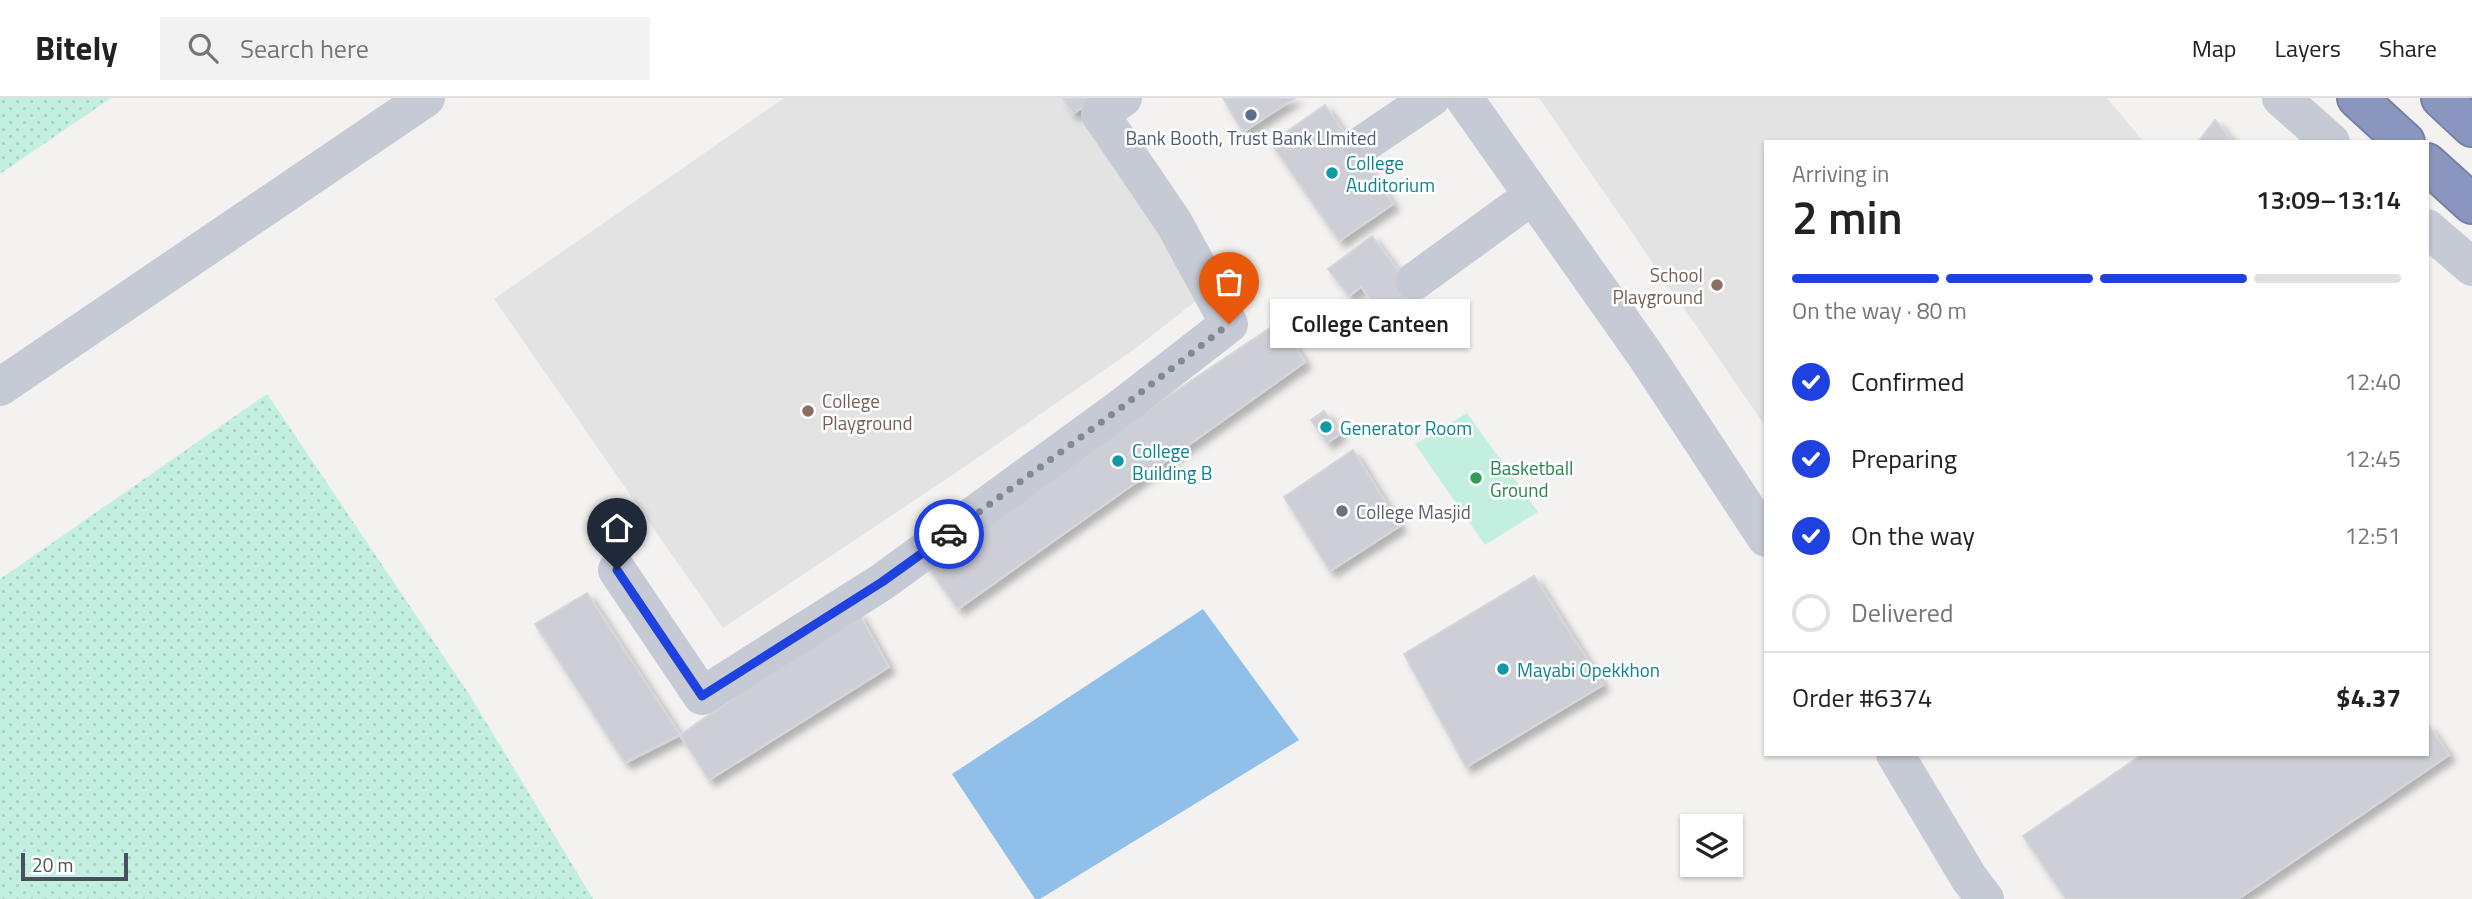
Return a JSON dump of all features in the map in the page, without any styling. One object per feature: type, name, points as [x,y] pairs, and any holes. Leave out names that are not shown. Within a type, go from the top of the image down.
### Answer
[{"type":"highway","points":[[2357,98],[2403,140]]},
{"type":"highway","points":[[2441,98],[2472,127]]},
{"type":"highway","points":[[2429,165],[2472,204]]},
{"type":"lane","points":[[0,387],[426,98]]},
{"type":"lane","points":[[617,570],[702,696],[882,582],[1122,407],[1229,324],[1174,223],[1100,114],[1123,98]]},
{"type":"lane","points":[[1363,145],[1431,98]]},
{"type":"lane","points":[[1464,98],[1646,356],[1764,535]]},
{"type":"lane","points":[[2281,98],[2329,140]]},
{"type":"lane","points":[[1415,281],[1532,196]]},
{"type":"lane","points":[[2429,230],[2472,267]]},
{"type":"lane","points":[[1896,756],[1969,878],[1985,899]]},
{"type":"shaded area","name":"College Playground","points":[[784,98],[1084,98],[1210,290],[1136,348],[954,474],[723,628],[494,299]]},
{"type":"shaded area","name":"School Playground","points":[[1539,98],[2107,98],[2142,140],[1764,140],[1764,424]]},
{"type":"green space","points":[[0,98],[111,98],[0,174]]},
{"type":"green space","points":[[267,394],[469,694],[593,899],[0,899],[0,579]]},
{"type":"green space","name":"Basketball Ground","points":[[1467,413],[1538,512],[1485,545],[1415,444]]},
{"type":"water","points":[[1203,609],[1299,740],[1040,899],[1035,899],[952,774]]},
{"type":"building","points":[[1063,98],[1095,98],[1073,114]]},
{"type":"building","name":"Bank Booth, Trust Bank LImited","points":[[1223,98],[1295,98],[1243,132]]},
{"type":"building","name":"College Auditorium","points":[[1325,105],[1393,204],[1339,241],[1271,143]]},
{"type":"building","points":[[2215,120],[2231,140],[2200,140]]},
{"type":"building","points":[[1372,236],[1414,292],[1383,316],[1361,287],[1349,296],[1328,269]]},
{"type":"building","name":"College Building B","points":[[1279,322],[1305,362],[958,609],[923,560]]},
{"type":"building","name":"Generator Room","points":[[1324,411],[1340,434],[1327,443],[1311,420]]},
{"type":"building","name":"College Masjid","points":[[1353,450],[1400,526],[1330,571],[1284,497]]},
{"type":"building","name":"Mayabi Opekkhon","points":[[1534,576],[1603,685],[1466,767],[1404,654]]},
{"type":"building","points":[[587,593],[680,735],[625,763],[535,624]]},
{"type":"building","points":[[858,612],[889,667],[709,780],[680,735]]},
{"type":"building","points":[[2429,726],[2449,755],[2238,899],[2066,899],[2023,836],[2140,756],[2429,756]]},
{"type":"way so far","points":[[949,534],[1122,407],[1229,324]]},
{"type":"place","name":"Bank Booth, Trust Bank LImited","points":[[1251,115]]},
{"type":"place","name":"College Auditorium","points":[[1332,173]]},
{"type":"place","name":"School Playground","points":[[1717,285]]},
{"type":"place","name":"College Canteen","points":[[1229,324]]},
{"type":"place","name":"College Playground","points":[[808,411]]},
{"type":"place","name":"Generator Room","points":[[1326,427]]},
{"type":"place","name":"College Building B","points":[[1118,461]]},
{"type":"place","name":"Basketball Ground","points":[[1476,478]]},
{"type":"place","name":"College Masjid","points":[[1342,511]]},
{"type":"place","name":"Mayabi Opekkhon","points":[[1503,669]]},
{"type":"route","points":[[617,570],[702,696],[882,582],[949,534]]}]
